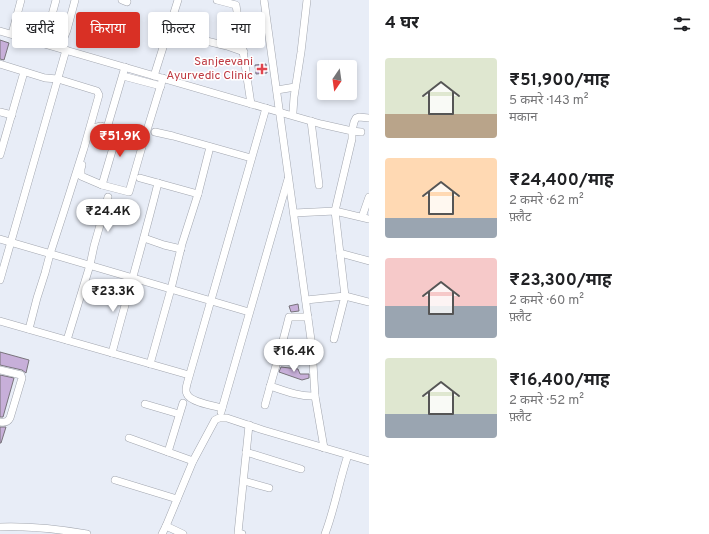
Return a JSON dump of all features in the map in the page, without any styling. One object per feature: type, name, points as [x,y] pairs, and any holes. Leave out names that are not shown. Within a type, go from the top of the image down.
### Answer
[{"type":"street","points":[[18,12],[22,0]]},
{"type":"street","points":[[53,12],[56,0]]},
{"type":"street","points":[[0,280],[58,79],[67,30],[75,0]]},
{"type":"street","points":[[154,76],[178,0]]},
{"type":"street","points":[[217,0],[236,5],[251,104]]},
{"type":"street","points":[[264,0],[306,300],[312,347],[315,396],[324,448]]},
{"type":"street","points":[[293,112],[307,0]]},
{"type":"street","points":[[0,31],[12,34]]},
{"type":"street","points":[[209,42],[244,52]]},
{"type":"street","points":[[59,48],[280,113],[361,132]]},
{"type":"street","points":[[0,64],[45,78],[58,79],[97,91],[99,95],[84,148],[50,254],[29,329]]},
{"type":"street","points":[[107,128],[125,68]]},
{"type":"street","points":[[0,155],[24,72]]},
{"type":"street","points":[[122,77],[160,87]]},
{"type":"street","points":[[144,140],[117,134],[101,126],[93,128],[81,169],[81,176],[102,185],[129,192],[163,78]]},
{"type":"street","points":[[277,90],[295,87]]},
{"type":"street","points":[[222,408],[194,401],[187,395],[186,392],[189,375],[266,108]]},
{"type":"street","points":[[0,112],[12,115]]},
{"type":"street","points":[[334,339],[345,296],[335,211],[352,139],[354,122],[356,118],[359,117],[369,118]]},
{"type":"street","points":[[311,121],[319,185]]},
{"type":"street","points":[[155,132],[251,158]]},
{"type":"street","points":[[102,185],[117,134]]},
{"type":"street","points":[[150,364],[210,147]]},
{"type":"street","points":[[219,418],[289,176]]},
{"type":"street","points":[[140,178],[198,194]]},
{"type":"street","points":[[112,353],[158,183]]},
{"type":"street","points":[[67,340],[90,265],[108,197]]},
{"type":"street","points":[[294,213],[335,211],[366,218],[369,197]]},
{"type":"street","points":[[144,238],[181,249]]},
{"type":"street","points":[[0,239],[249,312]]},
{"type":"street","points":[[340,253],[369,261]]},
{"type":"street","points":[[306,300],[345,296],[369,302]]},
{"type":"street","points":[[265,405],[290,317],[308,317]]},
{"type":"street","points":[[0,321],[189,375]]},
{"type":"street","points":[[0,370],[21,375],[22,378],[10,418],[6,422],[0,422]]},
{"type":"street","points":[[270,386],[290,393],[315,396]]},
{"type":"street","points":[[168,452],[183,403]]},
{"type":"street","points":[[145,404],[179,414]]},
{"type":"street","points":[[162,534],[193,461],[215,420],[219,418],[227,418],[249,426],[369,461]]},
{"type":"street","points":[[239,534],[249,426]]},
{"type":"street","points":[[129,438],[193,461]]},
{"type":"street","points":[[246,452],[301,469]]},
{"type":"street","points":[[325,534],[348,455]]},
{"type":"street","points":[[115,480],[177,498]]},
{"type":"street","points":[[244,480],[269,488]]},
{"type":"street","points":[[0,527],[19,526],[57,529],[87,534]]},
{"type":"street","points":[[166,526],[183,534]]},
{"type":"building","points":[[0,40],[9,43],[4,60],[0,59]]},
{"type":"building","points":[[266,64],[267,73],[256,74],[255,65]]},
{"type":"building","points":[[298,304],[299,311],[291,312],[289,306]]},
{"type":"building","points":[[0,352],[29,360],[26,373],[22,370],[0,365]]},
{"type":"building","points":[[281,367],[298,369],[300,374],[309,374],[309,378],[302,380],[279,372]]},
{"type":"building","points":[[0,375],[14,378],[3,417],[0,417]]},
{"type":"building","points":[[0,427],[6,427],[1,443],[0,443]]},
{"type":"place","name":"Sanjeevani Ayurvedic Clinic","points":[[262,69]]}]
